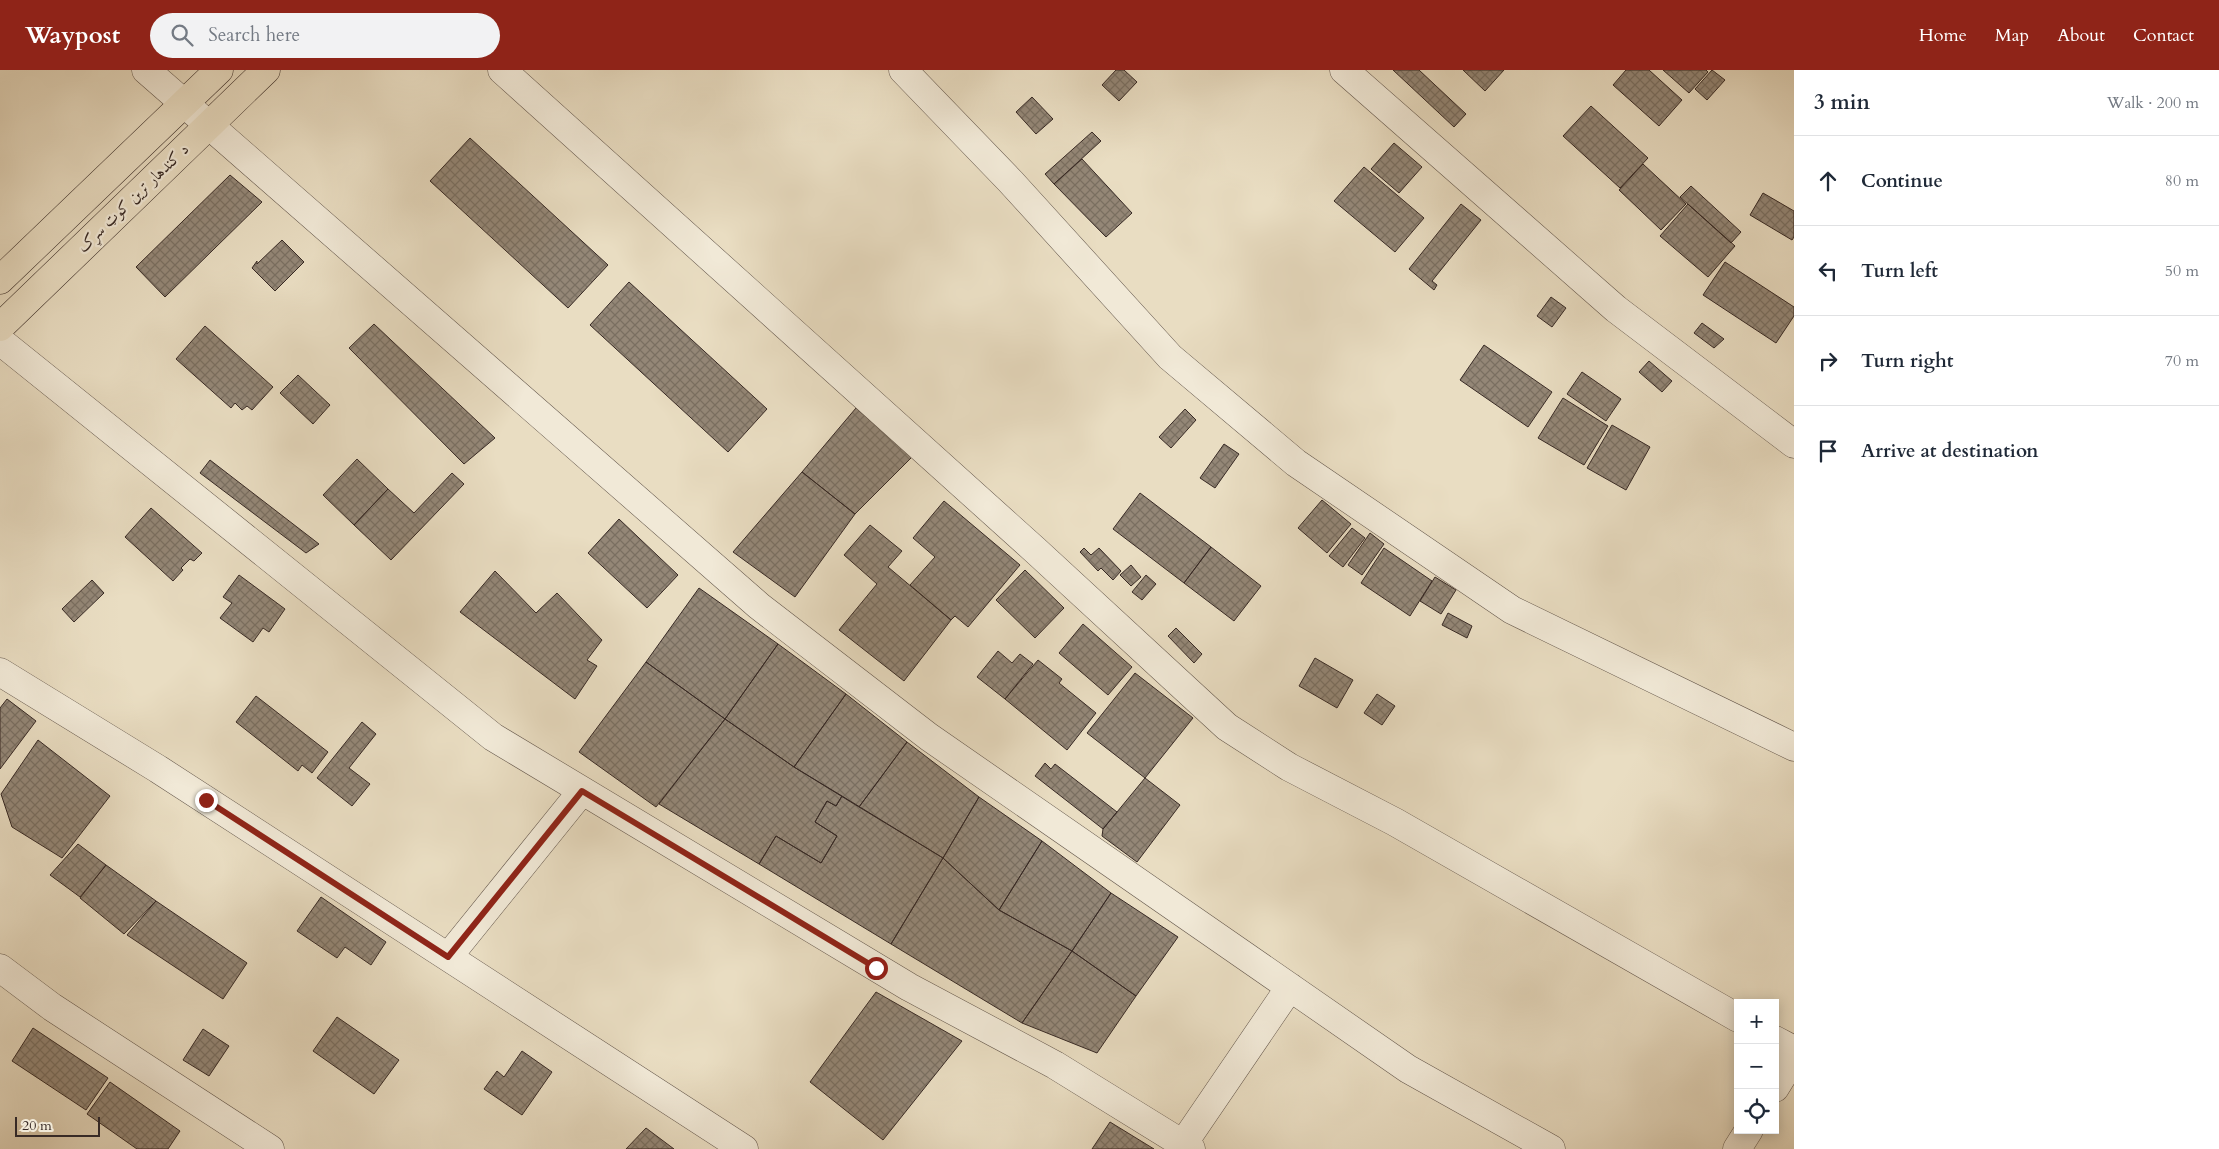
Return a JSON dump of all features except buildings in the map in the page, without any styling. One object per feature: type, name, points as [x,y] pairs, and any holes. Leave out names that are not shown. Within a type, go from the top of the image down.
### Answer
[{"type":"main road","name":"د کندهار ترين کوټ سړک","points":[[0,280],[219,70]]},
{"type":"main road","name":"د کندهار ترين کوټ سړک","points":[[0,327],[266,70]]},
{"type":"street","points":[[146,70],[759,606],[928,737],[1408,1069],[1551,1149]]},
{"type":"street","points":[[502,70],[1036,550],[1227,727],[1288,767],[1404,827],[1734,1016]]},
{"type":"street","points":[[903,70],[1011,182],[1170,357],[1296,463],[1512,610],[1794,747]]},
{"type":"street","points":[[1344,70],[1616,308],[1794,444]]},
{"type":"street","points":[[0,341],[493,737],[909,987],[1055,1065],[1187,1147],[1290,987]]},
{"type":"street","points":[[0,672],[158,769],[744,1149]]},
{"type":"street","points":[[448,957],[582,791]]},
{"type":"street","points":[[0,968],[52,1007],[270,1149]]},
{"type":"street","points":[[1779,1042],[1794,1050]]},
{"type":"street","points":[[1779,1082],[1794,1058]]},
{"type":"street","points":[[1737,1149],[1746,1134]]},
{"type":"route","points":[[206,800],[448,957],[582,791],[876,968]]}]
